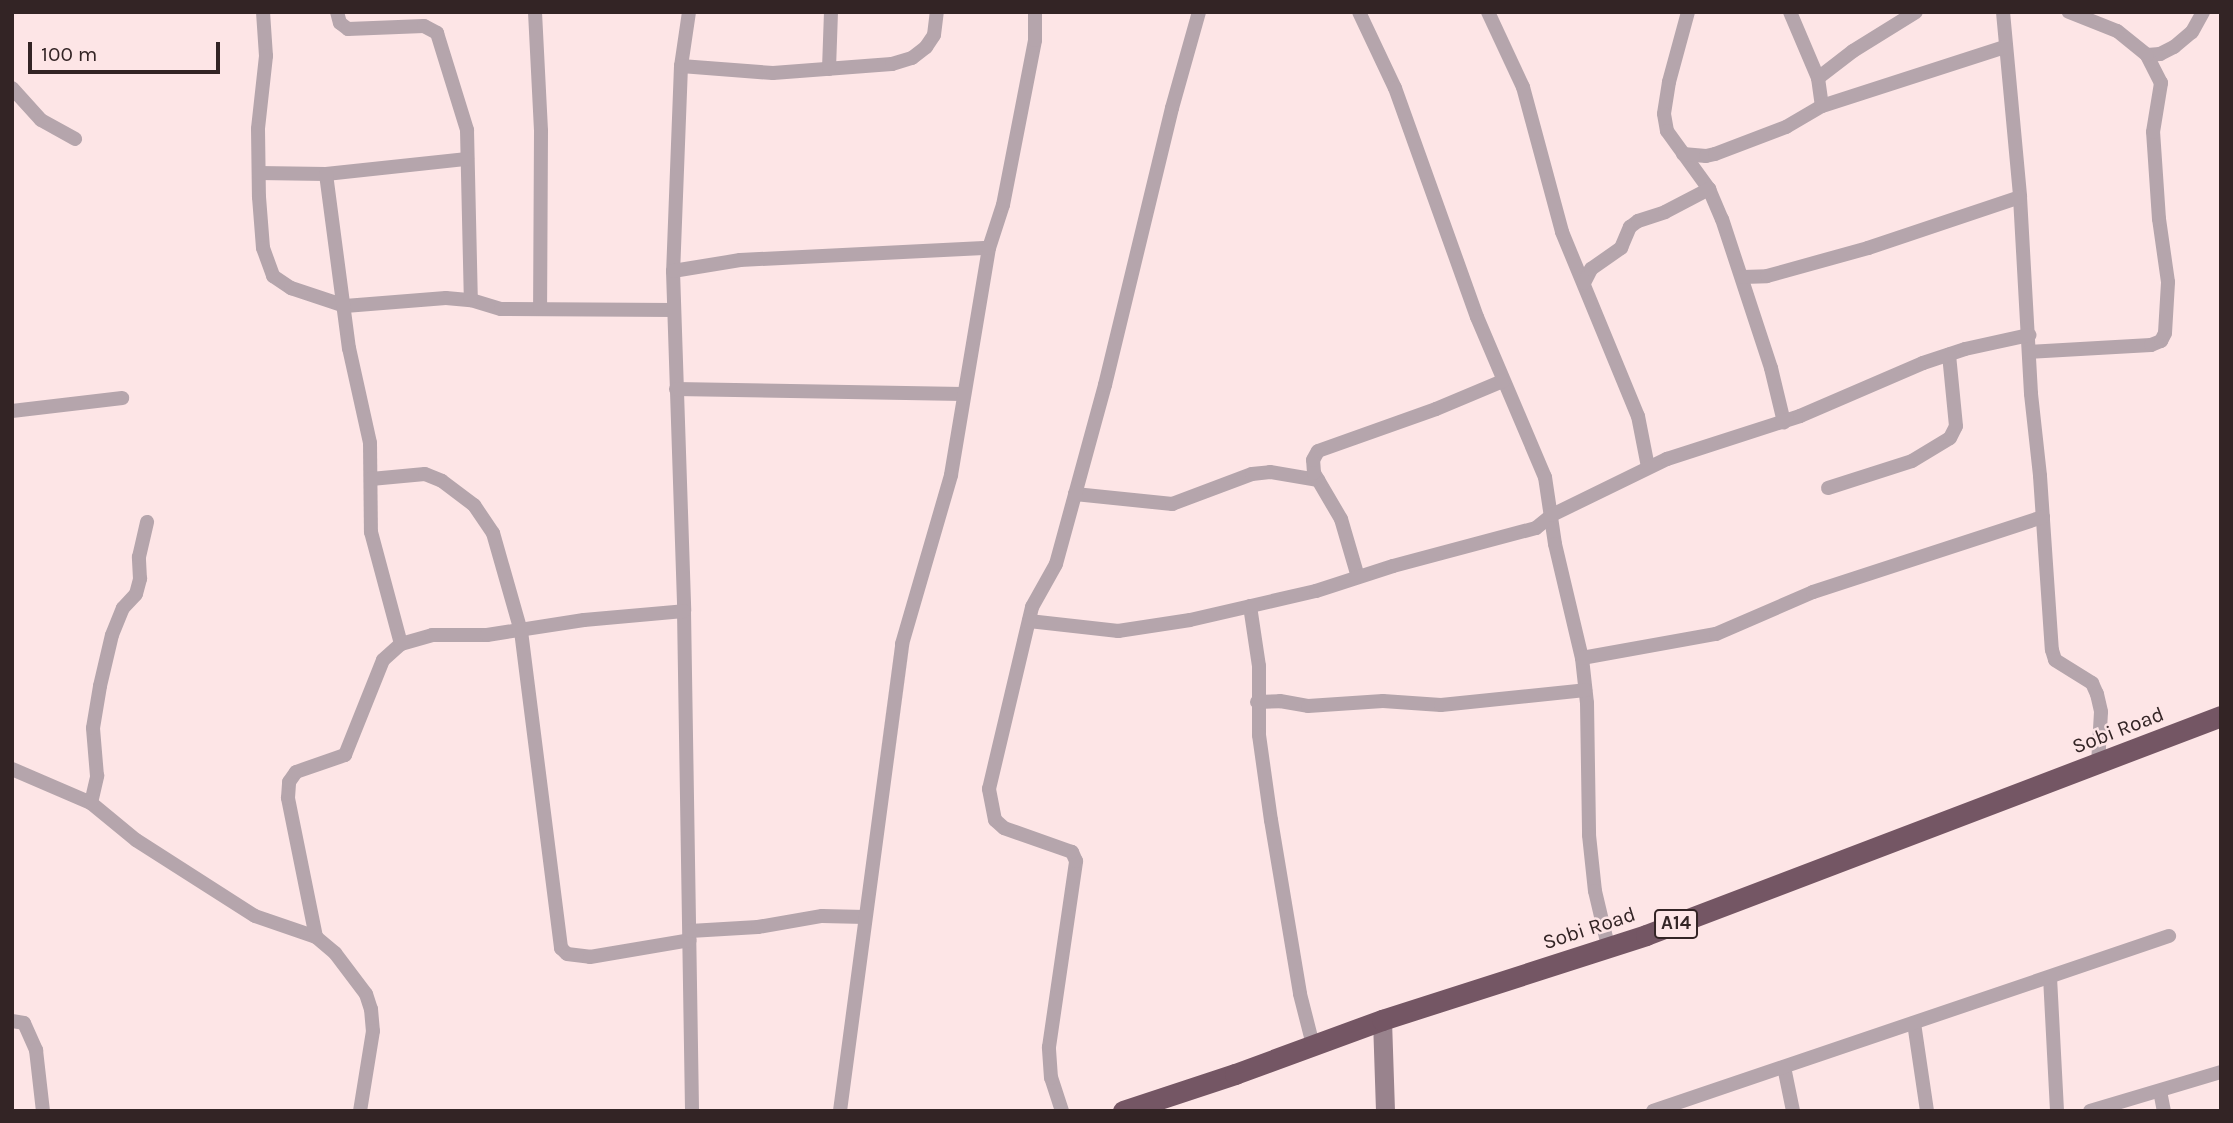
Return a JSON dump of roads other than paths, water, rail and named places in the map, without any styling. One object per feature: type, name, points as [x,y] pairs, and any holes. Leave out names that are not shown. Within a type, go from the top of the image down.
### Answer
[{"type":"highway","name":"Sobi Road","points":[[1123,1111],[1382,1020],[1771,890],[2221,716]]},
{"type":"street","points":[[263,12],[266,56],[258,129],[259,173],[263,248],[273,276],[291,288],[345,306],[446,298],[471,300],[500,309],[674,310]]},
{"type":"street","points":[[337,12],[340,23],[348,29],[424,26],[437,33],[467,130],[471,300]]},
{"type":"street","points":[[535,12],[541,131],[540,309]]},
{"type":"street","points":[[689,12],[681,66],[673,271],[684,611],[692,1111]]},
{"type":"street","points":[[830,69],[831,12]]},
{"type":"street","points":[[681,66],[773,73],[857,68],[912,58],[926,47],[934,35],[937,12]]},
{"type":"street","points":[[840,1111],[902,644],[951,475],[962,394],[989,248],[1003,205],[1035,40],[1035,12]]},
{"type":"street","points":[[1062,1111],[1051,1077],[1049,1047],[1076,861],[1072,852],[1064,848],[1004,828],[995,820],[989,789],[1032,607],[1056,564],[1075,494],[1199,12]]},
{"type":"street","points":[[1359,12],[1395,88],[1477,317],[1545,477],[1564,593],[1582,658],[1586,690],[1589,835],[1595,891],[1608,946]]},
{"type":"street","points":[[1488,12],[1523,87],[1562,232],[1638,416],[1648,467]]},
{"type":"street","points":[[1688,12],[1669,82],[1664,114],[1667,131],[1705,184],[1743,277],[1784,422]]},
{"type":"street","points":[[1790,12],[1818,78],[1822,106]]},
{"type":"street","points":[[2003,12],[2020,197],[2052,650],[2055,660],[2092,683],[2097,694],[2101,712],[2098,764]]},
{"type":"street","points":[[2029,352],[2151,345],[2164,337],[2168,282],[2159,219],[2153,132],[2161,83],[2147,55],[2117,31],[2069,12]]},
{"type":"street","points":[[2147,55],[2160,54],[2174,47],[2192,32],[2203,12]]},
{"type":"street","points":[[1818,78],[1907,15]]},
{"type":"street","points":[[1683,154],[1706,156],[1786,127],[1822,106],[2005,47]]},
{"type":"street","points":[[12,88],[41,120],[75,139]]},
{"type":"street","points":[[1705,184],[1706,156]]},
{"type":"street","points":[[259,173],[326,174],[467,159]]},
{"type":"street","points":[[326,174],[349,348],[370,443],[372,532],[401,644]]},
{"type":"street","points":[[1584,283],[1591,269],[1620,248],[1630,227],[1638,221],[1665,212],[1705,184]]},
{"type":"street","points":[[1743,277],[1768,276],[1868,248],[2020,197]]},
{"type":"street","points":[[673,271],[740,260],[989,248]]},
{"type":"street","points":[[1751,303],[1768,276]]},
{"type":"street","points":[[1029,621],[1118,631],[1250,606],[1536,528],[1552,515],[1648,467],[1784,422],[1949,354],[2029,335]]},
{"type":"street","points":[[1828,488],[1912,461],[1950,438],[1956,426],[1949,354]]},
{"type":"street","points":[[1358,578],[1340,519],[1318,480],[1313,460],[1318,451],[1436,409],[1503,381]]},
{"type":"street","points":[[676,389],[962,394]]},
{"type":"street","points":[[12,411],[122,398]]},
{"type":"street","points":[[1075,494],[1172,505],[1252,474],[1270,472],[1318,480]]},
{"type":"street","points":[[371,479],[425,474],[442,481],[474,505],[493,533],[521,631],[561,948],[567,954],[590,957],[690,936],[758,928],[822,916],[865,917]]},
{"type":"street","points":[[1582,658],[1716,634],[1813,592],[2043,517]]},
{"type":"street","points":[[91,803],[97,776],[93,728],[100,686],[112,635],[123,608],[136,594],[141,579],[139,557],[147,522]]},
{"type":"street","points":[[1250,606],[1259,666],[1257,702],[1273,833],[1300,994],[1313,1045]]},
{"type":"street","points":[[316,937],[288,798],[289,782],[296,772],[345,755],[383,660],[401,644],[432,635],[487,635],[584,620],[684,611]]},
{"type":"street","points":[[1257,702],[1280,701],[1308,706],[1383,701],[1441,705],[1586,690]]},
{"type":"street","points":[[12,769],[91,803],[136,840],[255,916],[316,937],[349,969],[366,994],[371,1009],[373,1031],[360,1111]]},
{"type":"street","points":[[1653,1111],[2169,936]]},
{"type":"street","points":[[2050,977],[2057,1111]]},
{"type":"street","points":[[1382,1020],[1385,1111]]},
{"type":"street","points":[[12,1021],[24,1023],[36,1050],[43,1111]]},
{"type":"street","points":[[1914,1023],[1927,1111]]},
{"type":"street","points":[[1784,1067],[1793,1111]]},
{"type":"street","points":[[2090,1111],[2221,1072]]},
{"type":"street","points":[[2160,1091],[2164,1111]]}]
